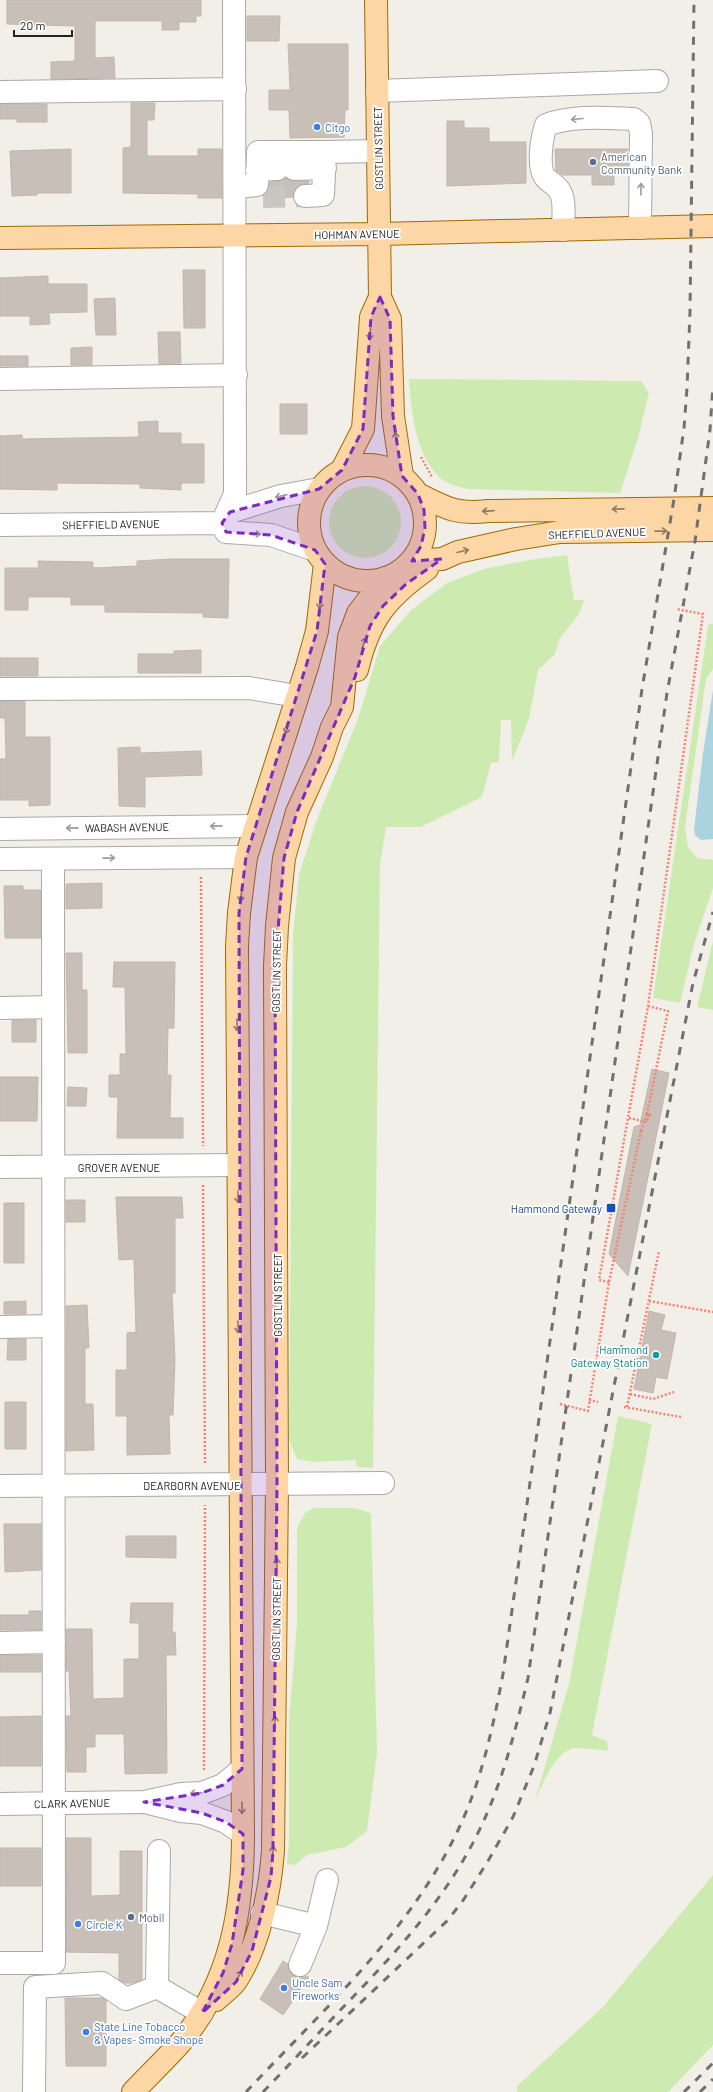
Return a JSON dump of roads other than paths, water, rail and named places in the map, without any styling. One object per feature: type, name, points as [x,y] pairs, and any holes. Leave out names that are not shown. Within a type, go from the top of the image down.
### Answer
[{"type":"main road","name":"GOSTLIN STREET","points":[[376,0],[380,297],[390,319],[393,416],[402,476]]},
{"type":"main road","name":"HOHMAN AVENUE","points":[[0,238],[379,234],[713,226]]},
{"type":"main road","name":"GOSTLIN STREET","points":[[342,470],[363,429],[371,317],[380,297]]},
{"type":"main road","points":[[354,466],[380,466],[402,476],[418,494],[424,510],[425,528],[421,546],[412,561],[400,572],[370,582],[354,580],[338,574],[320,557],[310,535],[309,519],[312,503],[319,489],[330,478],[342,470],[354,466]]},
{"type":"main road","name":"SHEFFIELD AVENUE","points":[[418,494],[454,511],[470,513],[488,511],[713,508]]},
{"type":"main road","name":"SHEFFIELD AVENUE","points":[[412,561],[442,559],[458,552],[516,539],[560,532],[713,530]]},
{"type":"main road","name":"GOSTLIN STREET","points":[[133,2092],[182,2041],[202,2013],[223,1973],[232,1944],[239,1907],[243,1870],[243,1834],[239,1484],[237,946],[239,913],[246,857],[307,667],[317,631],[320,557]]},
{"type":"main road","points":[[342,707],[355,677],[363,645],[370,626],[384,606],[406,584],[442,559]]},
{"type":"main road","name":"GOSTLIN STREET","points":[[202,2013],[236,1982],[252,1951],[271,1877],[273,1851],[277,1484],[275,966],[277,926],[284,858],[297,812],[322,757],[332,727],[342,707],[349,637],[358,613],[385,578]]},
{"type":"street","points":[[234,0],[236,374],[234,494],[222,522],[226,532],[271,535],[320,557]]},
{"type":"street","points":[[377,91],[657,81]]},
{"type":"street","points":[[0,92],[234,89]]},
{"type":"street","points":[[563,230],[562,198],[559,189],[550,183],[544,175],[542,138],[546,124],[558,120],[588,118],[634,119],[639,123],[641,134],[640,228]]},
{"type":"street","points":[[270,178],[258,152],[325,160]]},
{"type":"street","points":[[235,187],[270,178],[325,160],[378,152]]},
{"type":"street","points":[[305,196],[322,195],[325,160]]},
{"type":"street","points":[[0,379],[236,374]]},
{"type":"street","points":[[222,522],[230,512],[281,496],[319,489]]},
{"type":"street","name":"SHEFFIELD AVENUE","points":[[0,526],[222,522]]},
{"type":"street","points":[[0,689],[249,688],[297,696]]},
{"type":"street","name":"WABASH AVENUE","points":[[0,829],[255,826]]},
{"type":"street","points":[[0,859],[246,857]]},
{"type":"street","points":[[0,1963],[54,1962],[53,859]]},
{"type":"street","points":[[0,1008],[53,1007]]},
{"type":"street","name":"GROVER AVENUE","points":[[0,1167],[238,1165]]},
{"type":"street","points":[[0,1327],[53,1326]]},
{"type":"street","name":"DEARBORN AVENUE","points":[[0,1486],[383,1483]]},
{"type":"street","points":[[0,1643],[54,1642]]},
{"type":"street","name":"CLARK AVENUE","points":[[0,1804],[144,1802],[181,1794],[202,1793],[223,1785],[242,1770]]},
{"type":"street","name":"CLARK AVENUE","points":[[144,1802],[181,1811],[202,1813],[226,1822],[243,1834]]},
{"type":"street","points":[[156,1987],[159,1851]]},
{"type":"street","points":[[300,1965],[316,1926],[327,1880]]},
{"type":"street","points":[[262,1912],[316,1926]]},
{"type":"street","points":[[34,2092],[35,1987],[102,1983],[126,1999],[156,1987]]},
{"type":"street","points":[[156,1987],[202,2013]]},
{"type":"water","points":[[713,690],[713,839],[701,840],[695,835],[694,829],[703,753]]},
{"type":"tunnel","points":[[263,197],[305,196]]},
{"type":"railway","points":[[246,2092],[363,1968],[416,1902],[439,1866],[467,1809],[486,1752],[495,1714],[503,1674],[642,689],[674,499],[684,428],[690,312],[694,0]]},
{"type":"railway","points":[[263,2092],[404,1941],[421,1921],[451,1880],[477,1835],[494,1797],[518,1718],[528,1678],[667,693],[695,541],[710,430],[713,385]]},
{"type":"railway","points":[[302,2058],[448,1920],[464,1899],[488,1861],[513,1817],[534,1766],[550,1713],[693,983],[713,912]]},
{"type":"railway","points":[[684,2092],[713,2063]]},
{"type":"railway","points":[[700,2092],[713,2079]]},
{"type":"place","name":"Citgo","points":[[317,127]]},
{"type":"place","name":"American Community Bank","points":[[593,162]]},
{"type":"place","name":"Hammond Gateway","points":[[611,1208]]},
{"type":"place","name":"Hammond Gateway Station","points":[[656,1355]]},
{"type":"place","name":"Mobil","points":[[131,1917]]},
{"type":"place","name":"Circle K","points":[[78,1924]]},
{"type":"place","name":"Uncle Sam Fireworks","points":[[284,1988]]},
{"type":"place","name":"State Line Tobacco & Vapes- Smoke Shope","points":[[86,2032]]}]
